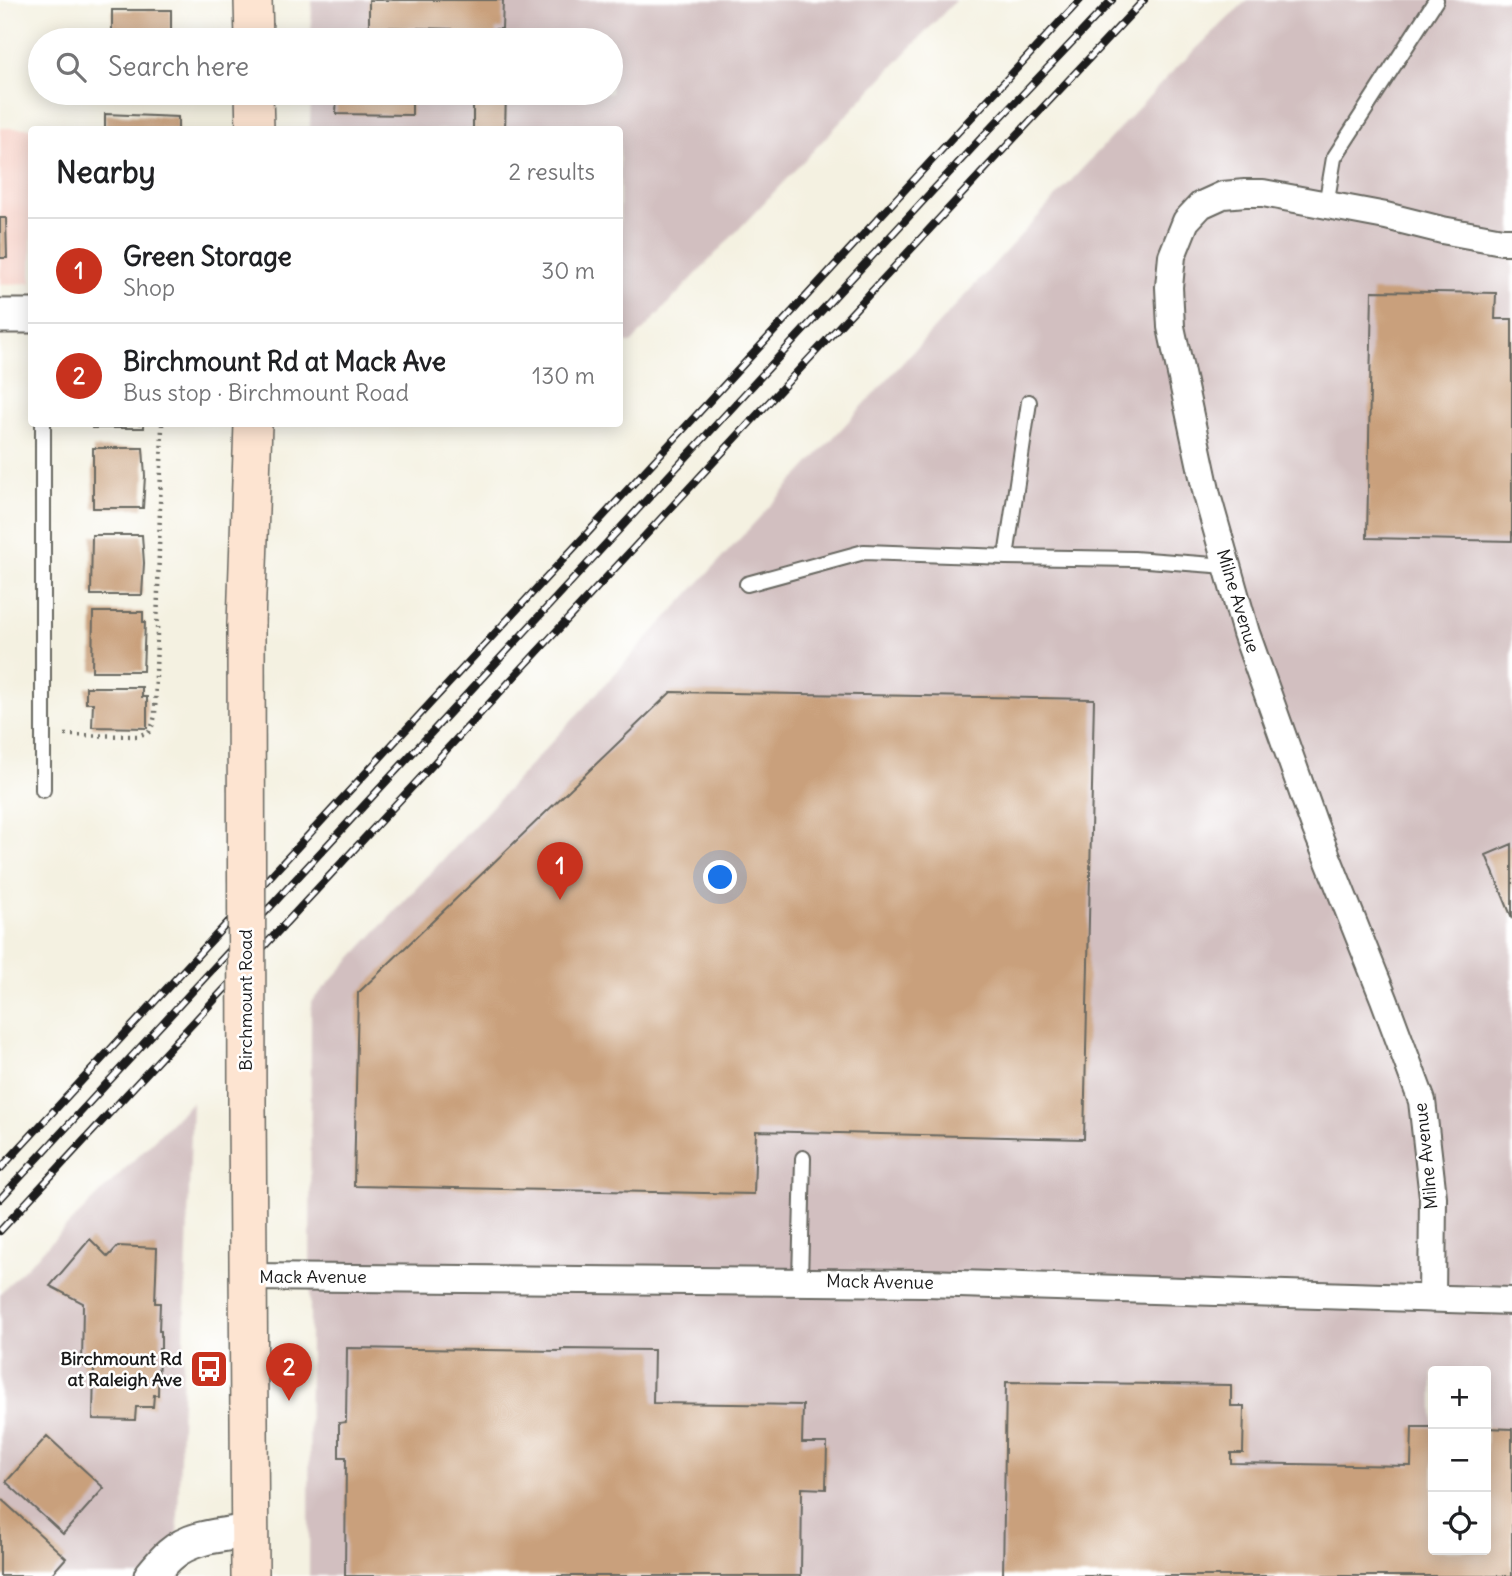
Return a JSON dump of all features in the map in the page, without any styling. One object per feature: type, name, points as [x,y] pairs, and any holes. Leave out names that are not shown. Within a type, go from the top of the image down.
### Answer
[{"type":"main road","points":[[253,0],[254,28]]},
{"type":"main road","points":[[254,105],[255,126]]},
{"type":"main road","name":"Birchmount Road","points":[[250,1576],[246,624],[253,427]]},
{"type":"street","name":"Milne Avenue","points":[[1432,1299],[1433,1197],[1422,1101],[1314,824],[1246,632],[1208,495],[1171,327],[1169,287],[1172,256],[1186,221],[1201,205],[1223,195],[1263,193],[1386,216],[1442,230],[1512,241]]},
{"type":"street","points":[[0,316],[28,316]]},
{"type":"street","name":"Mack Avenue","points":[[247,1277],[925,1283],[1512,1301]]},
{"type":"street","points":[[150,1576],[170,1555],[186,1544],[212,1536],[250,1531]]},
{"type":"lane","points":[[1326,205],[1334,158],[1436,0]]},
{"type":"lane","points":[[1006,558],[1029,402]]},
{"type":"lane","points":[[43,427],[43,790]]},
{"type":"lane","points":[[747,584],[864,552],[1006,558],[1134,559],[1227,566]]},
{"type":"lane","points":[[800,1281],[803,1158]]},
{"type":"path","points":[[43,735],[137,736],[149,732],[153,724],[162,427]]},
{"type":"shaded area","points":[[312,0],[956,0],[631,343],[623,342],[623,126],[310,126],[311,105],[623,105],[623,28],[311,28]]},
{"type":"shaded area","points":[[1247,0],[1512,0],[1512,1576],[309,1576],[311,1002],[1168,76]]},
{"type":"shaded area","points":[[0,128],[28,128],[28,283],[0,284]]},
{"type":"shaded area","points":[[192,1102],[176,1576],[0,1576],[0,1293]]},
{"type":"building","points":[[369,0],[503,0],[502,28],[369,27]]},
{"type":"building","points":[[112,10],[171,10],[171,28],[112,28]]},
{"type":"building","points":[[336,105],[412,105],[412,115],[336,114]]},
{"type":"building","points":[[473,105],[506,105],[505,126],[473,126]]},
{"type":"building","points":[[105,114],[178,117],[178,126],[105,126]]},
{"type":"building","points":[[0,218],[6,218],[7,258],[0,258]]},
{"type":"building","points":[[1372,291],[1496,293],[1495,319],[1512,319],[1512,541],[1367,538]]},
{"type":"building","points":[[92,427],[144,427],[144,428]]},
{"type":"building","points":[[93,448],[143,448],[143,508],[93,508]]},
{"type":"building","points":[[92,535],[142,535],[142,595],[91,595]]},
{"type":"building","points":[[93,612],[143,612],[143,671],[92,671]]},
{"type":"building","points":[[86,687],[142,687],[142,697],[147,697],[147,728],[92,727],[93,703],[86,703]]},
{"type":"building","points":[[671,692],[1094,699],[1084,1139],[756,1131],[754,1194],[354,1186],[358,993]]},
{"type":"building","points":[[1512,844],[1512,918],[1486,855]]},
{"type":"building","points":[[90,1239],[108,1257],[118,1246],[157,1248],[155,1303],[160,1303],[161,1331],[158,1395],[154,1395],[153,1407],[136,1407],[135,1420],[93,1419],[94,1366],[82,1366],[83,1303],[50,1286]]},
{"type":"building","points":[[347,1348],[654,1350],[653,1403],[803,1405],[802,1443],[827,1443],[826,1489],[802,1488],[801,1576],[345,1576],[346,1457],[339,1457],[339,1423],[346,1422]]},
{"type":"building","points":[[1006,1382],[1231,1385],[1231,1406],[1244,1406],[1243,1453],[1231,1453],[1231,1463],[1411,1466],[1412,1427],[1428,1427],[1428,1555],[1491,1555],[1491,1428],[1512,1429],[1512,1576],[1003,1576]]},
{"type":"building","points":[[47,1436],[104,1488],[63,1534],[6,1482]]},
{"type":"building","points":[[0,1498],[66,1558],[50,1576],[0,1576]]},
{"type":"railway","points":[[0,1169],[1080,0]]},
{"type":"railway","points":[[0,1199],[1112,0]]},
{"type":"railway","points":[[0,1231],[1144,0]]},
{"type":"place","name":"Green Storage","points":[[560,900]]},
{"type":"place","name":"Birchmount Rd at Raleigh Ave","points":[[209,1369]]},
{"type":"place","name":"Birchmount Rd at Mack Ave","points":[[289,1401]]}]
